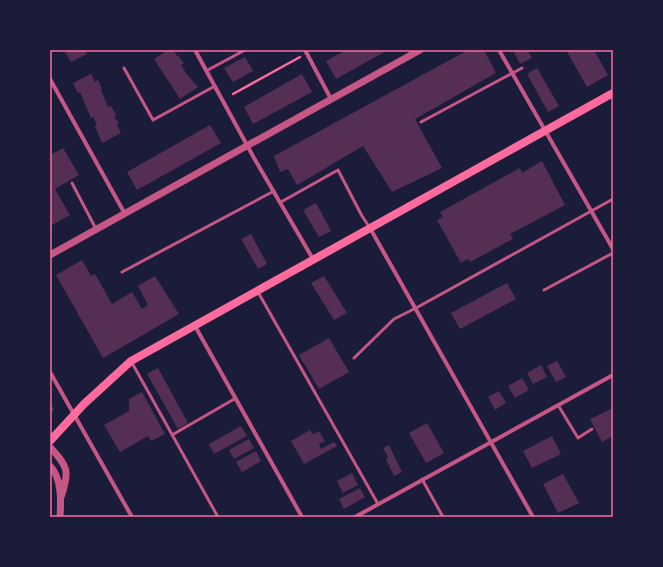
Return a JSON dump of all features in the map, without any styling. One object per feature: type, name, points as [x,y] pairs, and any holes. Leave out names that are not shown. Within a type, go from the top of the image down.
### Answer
[{"type":"main road","points":[[50,441],[106,382],[131,361],[613,93]]},
{"type":"street","points":[[195,50],[313,259]]},
{"type":"street","points":[[305,50],[331,99]]},
{"type":"street","points":[[50,255],[248,146],[412,52],[420,50]]},
{"type":"street","points":[[499,50],[613,249]]},
{"type":"street","points":[[50,79],[125,214]]},
{"type":"street","points":[[370,228],[533,517]]},
{"type":"street","points":[[195,326],[302,517]]},
{"type":"street","points":[[50,372],[132,517]]},
{"type":"street","points":[[355,517],[613,375]]},
{"type":"street","points":[[50,447],[64,462],[67,479],[61,497]]},
{"type":"street","points":[[50,466],[59,484],[61,497],[60,517]]},
{"type":"lane","points":[[206,71],[245,50]]},
{"type":"lane","points":[[124,68],[153,120],[215,86]]},
{"type":"lane","points":[[421,122],[522,68]]},
{"type":"lane","points":[[281,202],[338,170],[362,216],[370,228]]},
{"type":"lane","points":[[72,183],[96,230]]},
{"type":"lane","points":[[122,272],[274,191]]},
{"type":"lane","points":[[354,358],[394,319],[613,199]]},
{"type":"lane","points":[[544,290],[613,253]]},
{"type":"lane","points":[[257,291],[378,504]]},
{"type":"lane","points":[[131,361],[218,517]]},
{"type":"lane","points":[[172,435],[236,398]]},
{"type":"lane","points":[[558,405],[578,438],[592,429]]},
{"type":"lane","points":[[422,479],[443,517]]},
{"type":"path","points":[[233,94],[300,57]]},
{"type":"building","points":[[64,50],[85,50],[87,54],[71,62]]},
{"type":"building","points":[[168,50],[173,50],[177,56],[178,55],[184,64],[181,65],[186,73],[198,87],[180,99],[154,59]]},
{"type":"building","points":[[346,50],[388,50],[336,79],[326,61]]},
{"type":"building","points":[[468,50],[484,50],[496,73],[415,119],[442,168],[392,192],[363,146],[297,185],[288,169],[280,172],[274,156]]},
{"type":"building","points":[[513,50],[527,50],[532,58],[520,64]]},
{"type":"building","points":[[566,50],[594,50],[608,75],[587,87]]},
{"type":"building","points":[[245,57],[253,71],[233,82],[224,68]]},
{"type":"building","points":[[537,68],[559,106],[548,112],[527,74]]},
{"type":"building","points":[[91,74],[95,82],[98,80],[108,107],[111,106],[116,115],[114,116],[119,124],[117,125],[121,133],[102,143],[95,126],[97,125],[93,117],[91,118],[80,92],[78,93],[73,83]]},
{"type":"building","points":[[302,74],[312,92],[253,124],[244,107]]},
{"type":"building","points":[[210,125],[221,143],[137,190],[127,172]]},
{"type":"building","points":[[63,148],[79,175],[55,189],[70,215],[50,226],[50,155]]},
{"type":"building","points":[[542,161],[565,205],[510,234],[513,239],[470,262],[468,259],[461,263],[437,220],[443,217],[440,212],[520,168],[522,173]]},
{"type":"building","points":[[316,203],[331,231],[319,237],[303,210]]},
{"type":"building","points":[[251,234],[267,264],[258,269],[241,239]]},
{"type":"building","points":[[82,260],[91,276],[95,274],[112,304],[132,292],[142,309],[148,305],[138,286],[155,276],[179,314],[103,358],[56,275]]},
{"type":"building","points":[[324,276],[347,313],[334,320],[311,283]]},
{"type":"building","points":[[507,283],[516,299],[460,329],[451,313]]},
{"type":"building","points":[[329,338],[349,372],[319,389],[299,355]]},
{"type":"building","points":[[557,361],[566,377],[556,382],[547,366]]},
{"type":"building","points":[[541,365],[547,377],[533,384],[527,373]]},
{"type":"building","points":[[158,368],[188,423],[178,429],[147,374]]},
{"type":"building","points":[[522,378],[529,390],[515,398],[508,386]]},
{"type":"building","points":[[499,391],[506,403],[495,410],[488,397]]},
{"type":"building","points":[[142,392],[165,434],[151,441],[148,436],[120,452],[104,425],[129,411],[129,399]]},
{"type":"building","points":[[50,402],[54,409],[50,414]]},
{"type":"building","points":[[613,408],[613,436],[602,442],[590,419]]},
{"type":"building","points":[[427,423],[444,453],[426,463],[409,433]]},
{"type":"building","points":[[241,426],[247,436],[214,454],[209,444]]},
{"type":"building","points":[[310,430],[313,434],[319,431],[325,441],[319,444],[321,449],[334,442],[337,446],[304,464],[291,441]]},
{"type":"building","points":[[552,436],[561,454],[532,468],[523,451]]},
{"type":"building","points":[[249,439],[254,448],[234,459],[229,450]]},
{"type":"building","points":[[389,445],[402,472],[394,476],[386,459],[388,457],[383,448]]},
{"type":"building","points":[[256,451],[261,461],[242,472],[236,462]]},
{"type":"building","points":[[352,473],[358,485],[343,493],[337,481]]},
{"type":"building","points":[[563,474],[579,503],[558,513],[543,484]]},
{"type":"building","points":[[360,488],[365,497],[344,509],[339,499]]}]
